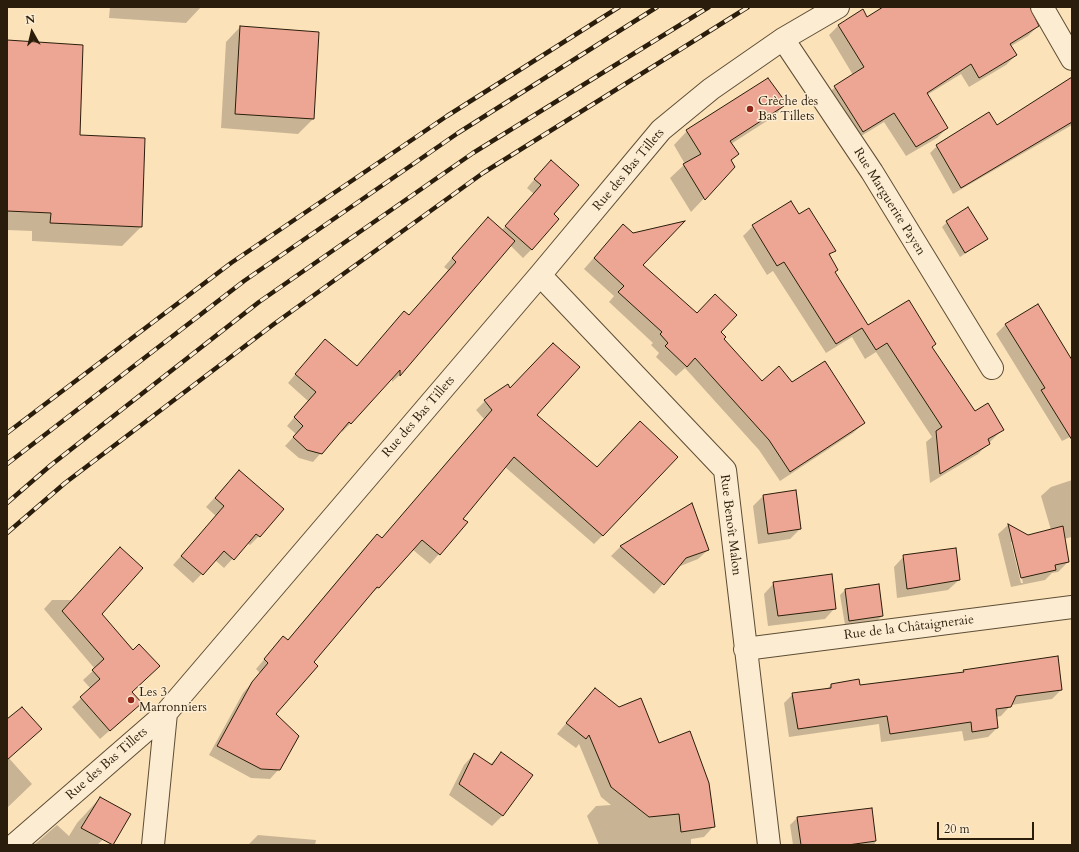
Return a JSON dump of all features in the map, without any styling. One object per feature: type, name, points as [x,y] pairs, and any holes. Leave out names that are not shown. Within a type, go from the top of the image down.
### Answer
[{"type":"street","name":"Rue des Bas Tillets","points":[[14,845],[166,713],[540,275],[661,130],[711,89],[783,38],[838,7]]},
{"type":"street","points":[[1042,7],[1072,59]]},
{"type":"street","name":"Rue Marguerite Payen","points":[[783,38],[872,172],[992,368]]},
{"type":"street","name":"Rue Benoît Malon","points":[[540,275],[725,470],[769,845]]},
{"type":"street","name":"Rue de la Châtaigneraie","points":[[745,649],[1072,607]]},
{"type":"street","points":[[154,845],[166,713]]},
{"type":"building","points":[[883,7],[1030,7],[1039,26],[1010,44],[1017,55],[979,78],[971,64],[927,93],[948,128],[916,147],[894,113],[863,132],[834,86],[864,67],[838,25],[863,9],[867,17]]},
{"type":"building","points":[[240,26],[319,32],[314,119],[235,114]]},
{"type":"building","points":[[7,40],[83,45],[80,135],[145,138],[142,227],[50,223],[51,213],[7,211]]},
{"type":"building","points":[[1072,77],[1072,122],[961,188],[936,145],[989,112],[997,125]]},
{"type":"building","points":[[768,78],[787,104],[730,141],[739,154],[731,160],[735,167],[705,200],[683,164],[701,154],[686,130]]},
{"type":"building","points":[[551,160],[579,185],[554,214],[559,219],[532,250],[505,226],[541,185],[534,179]]},
{"type":"building","points":[[791,201],[799,214],[809,208],[836,251],[829,254],[838,270],[835,272],[868,325],[909,300],[936,344],[932,347],[975,411],[988,403],[1004,430],[988,439],[990,444],[940,474],[936,431],[942,427],[887,343],[876,350],[862,328],[836,344],[784,262],[777,266],[752,225]]},
{"type":"building","points":[[968,207],[988,239],[965,253],[946,221]]},
{"type":"building","points":[[488,217],[515,241],[400,376],[400,370],[351,424],[349,422],[322,454],[307,450],[293,437],[303,426],[294,417],[316,392],[295,374],[325,339],[357,366],[404,311],[409,315],[456,262],[452,258]]},
{"type":"building","points":[[685,221],[643,265],[697,313],[715,294],[737,315],[721,332],[726,337],[724,339],[762,381],[779,366],[792,382],[825,361],[865,423],[790,472],[769,440],[695,358],[687,367],[665,346],[668,343],[660,334],[662,332],[618,292],[624,286],[594,258],[623,224],[633,233]]},
{"type":"building","points":[[1038,304],[1072,360],[1072,440],[1041,390],[1045,388],[1005,324]]},
{"type":"building","points":[[553,343],[580,367],[537,415],[597,467],[640,421],[678,457],[603,536],[514,457],[463,519],[468,522],[440,555],[422,540],[379,588],[377,587],[314,662],[318,666],[276,714],[299,736],[280,770],[261,769],[217,746],[252,682],[268,663],[264,659],[283,636],[288,640],[377,534],[382,538],[492,410],[484,400],[508,384],[510,388]]},
{"type":"building","points":[[239,470],[284,509],[260,537],[256,534],[234,560],[224,551],[203,575],[181,556],[224,506],[215,498]]},
{"type":"building","points":[[796,490],[801,529],[768,534],[763,495]]},
{"type":"building","points":[[692,503],[709,550],[686,558],[664,585],[620,546]]},
{"type":"building","points":[[1008,524],[1028,535],[1063,526],[1069,562],[1055,565],[1056,570],[1021,578]]},
{"type":"building","points":[[120,547],[143,568],[102,614],[133,650],[139,644],[160,666],[132,692],[142,703],[110,731],[80,697],[100,679],[92,670],[104,659],[62,611]]},
{"type":"building","points":[[956,548],[960,580],[907,589],[903,555]]},
{"type":"building","points":[[832,574],[836,609],[778,616],[773,582]]},
{"type":"building","points":[[879,584],[883,616],[849,621],[845,589]]},
{"type":"building","points":[[1058,656],[1062,690],[1016,696],[1011,707],[996,709],[998,728],[972,732],[971,722],[890,734],[887,716],[798,729],[792,693],[831,688],[831,684],[859,679],[860,685],[964,672],[963,670]]},
{"type":"building","points":[[595,688],[619,707],[641,698],[659,743],[690,731],[709,783],[715,827],[681,832],[679,814],[649,817],[611,787],[589,735],[586,739],[566,723]]},
{"type":"building","points":[[22,707],[42,729],[7,760],[7,719]]},
{"type":"building","points":[[501,752],[533,775],[503,816],[459,784],[474,753],[492,765]]},
{"type":"building","points":[[100,797],[131,814],[113,845],[81,828]]},
{"type":"building","points":[[872,808],[876,841],[848,845],[801,845],[797,817]]},
{"type":"railway","points":[[7,433],[231,263],[447,116],[619,7]]},
{"type":"railway","points":[[7,464],[244,281],[458,133],[657,7]]},
{"type":"railway","points":[[7,503],[51,465],[259,302],[473,153],[709,7]]},
{"type":"railway","points":[[7,533],[65,483],[274,324],[483,173],[748,7]]},
{"type":"place","name":"Crèche des Bas Tillets","points":[[750,109]]},
{"type":"place","name":"Les 3 Marronniers","points":[[131,700]]}]
